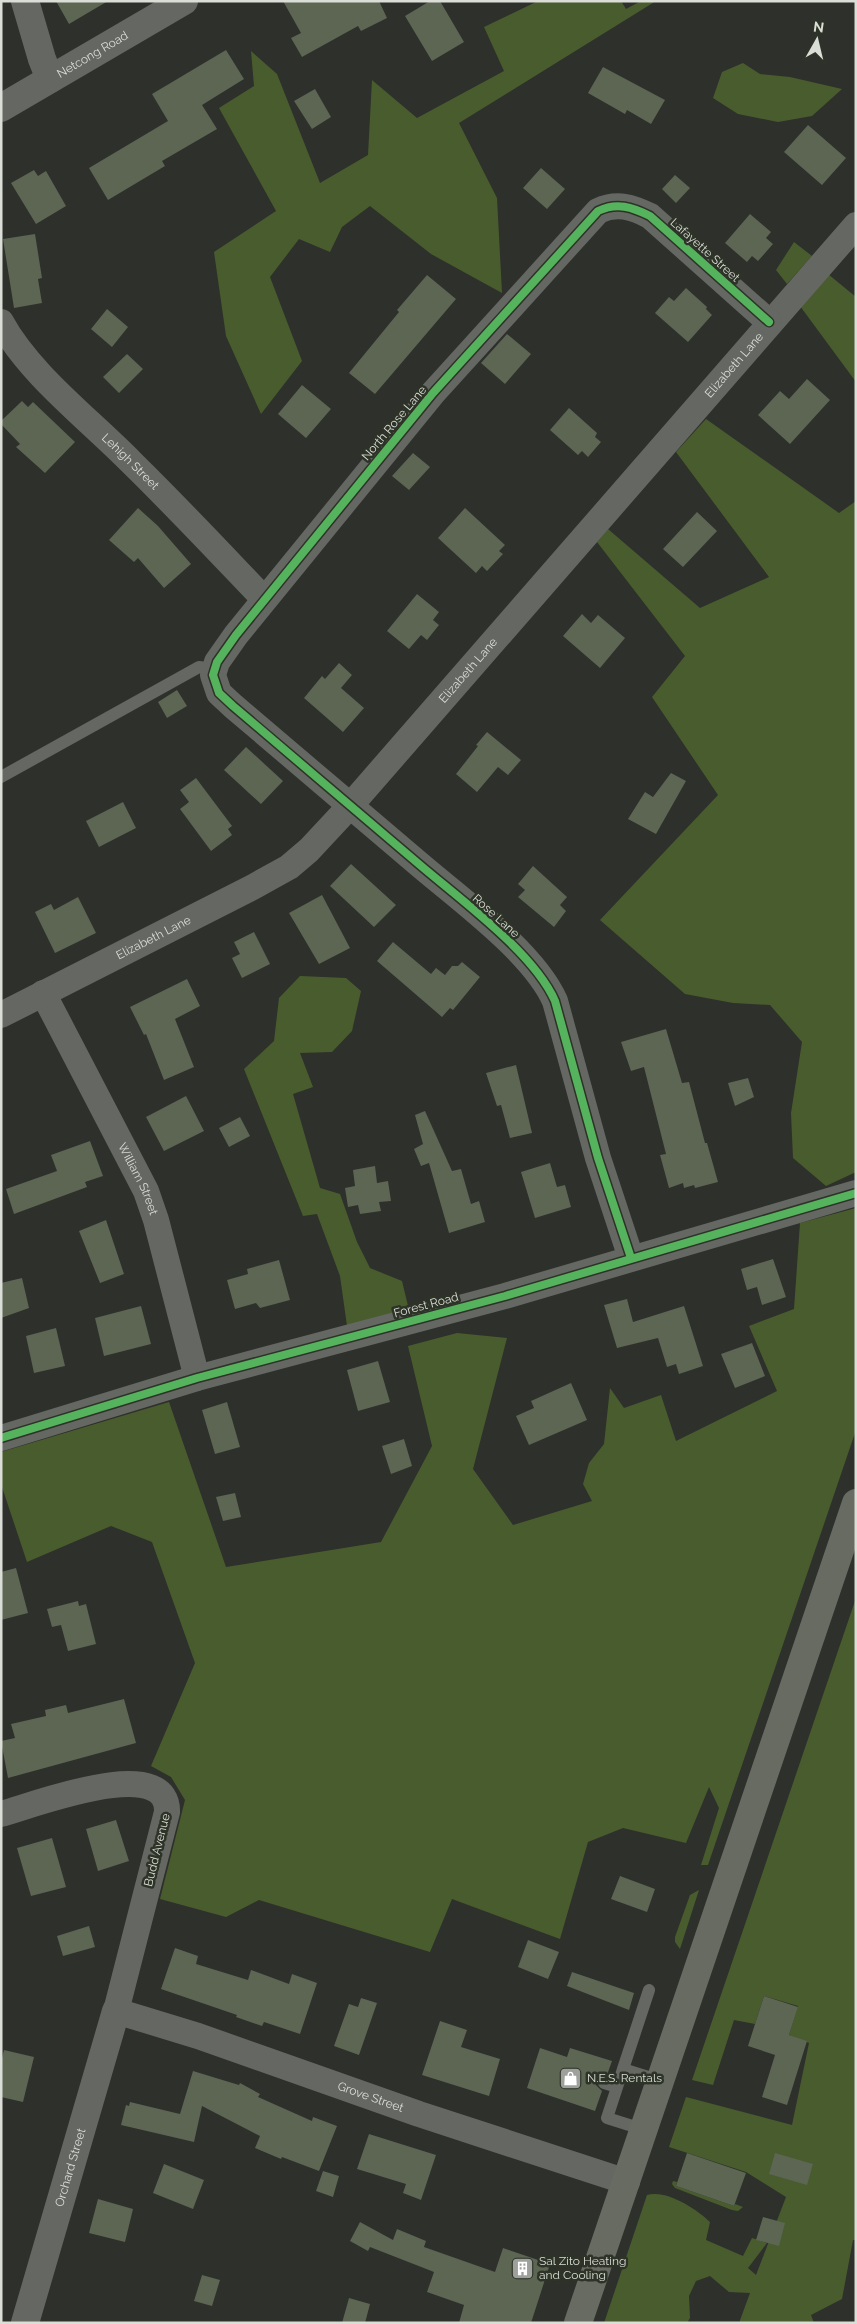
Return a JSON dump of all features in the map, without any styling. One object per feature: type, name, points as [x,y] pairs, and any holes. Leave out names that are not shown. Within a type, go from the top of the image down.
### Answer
[{"type":"main road","points":[[578,2323],[645,2130],[856,1502]]},
{"type":"street","points":[[26,1],[42,59],[50,79]]},
{"type":"street","name":"Netcong Road","points":[[1,108],[184,1]]},
{"type":"street","name":"Lafayette Street","points":[[618,205],[635,209],[650,216],[769,322]]},
{"type":"street","name":"North Rose Lane","points":[[214,674],[217,662],[264,599],[433,393],[590,218],[603,209],[618,205]]},
{"type":"street","name":"Elizabeth Lane","points":[[1,1014],[254,888],[289,867],[309,850],[350,806],[856,224]]},
{"type":"street","name":"Lehigh Street","points":[[1,322],[12,342],[34,367],[132,463],[264,599]]},
{"type":"street","name":"Rose Lane","points":[[214,674],[219,693],[524,956],[544,981],[555,1001],[598,1158],[630,1258]]},
{"type":"street","name":"William Street","points":[[43,993],[146,1191],[156,1220],[197,1378]]},
{"type":"street","name":"Forest Road","points":[[1,1438],[197,1378],[505,1296],[856,1193]]},
{"type":"street","name":"Budd Avenue","points":[[1,1814],[92,1789],[123,1783],[149,1785],[165,1798],[167,1812],[116,2011]]},
{"type":"street","name":"Grove Street","points":[[116,2011],[198,2036],[555,2168],[626,2182]]},
{"type":"street","name":"Orchard Street","points":[[25,2323],[116,2011]]},
{"type":"lane","points":[[1,777],[199,667],[214,674]]},
{"type":"lane","points":[[645,2130],[607,2118],[649,1990]]},
{"type":"lane","points":[[623,2069],[661,2081]]},
{"type":"lane","points":[[604,2083],[617,2087]]},
{"type":"green space","points":[[538,1],[621,1],[626,9],[641,1],[656,1],[459,123],[497,198],[502,293],[431,254],[370,206],[342,227],[330,252],[299,239],[270,277],[302,361],[261,414],[226,336],[214,252],[276,211],[219,108],[254,86],[251,51],[277,74],[320,183],[368,155],[372,80],[417,118],[504,71],[484,27]]},
{"type":"green space","points":[[743,63],[760,74],[790,77],[842,89],[812,116],[778,122],[738,114],[713,98],[722,72]]},
{"type":"green space","points":[[794,242],[812,256],[787,284],[776,270]]},
{"type":"green space","points":[[828,274],[856,297],[856,382],[800,306]]},
{"type":"green space","points":[[706,419],[839,513],[856,501],[856,1172],[826,1186],[793,1158],[791,1113],[802,1042],[770,1005],[733,1003],[685,994],[600,920],[718,795],[652,697],[685,656],[597,542],[608,529],[700,608],[769,577],[676,452]]},
{"type":"green space","points":[[300,976],[346,978],[361,991],[352,1031],[332,1052],[300,1053],[313,1087],[293,1094],[320,1188],[340,1194],[357,1242],[370,1268],[402,1281],[409,1310],[347,1326],[340,1276],[317,1214],[303,1216],[244,1069],[274,1041],[279,998]]},
{"type":"green space","points":[[856,1208],[856,1430],[708,1865],[701,1865],[719,1808],[709,1787],[686,1843],[623,1828],[588,1842],[560,1939],[452,1899],[430,1952],[259,1900],[226,1917],[160,1899],[185,1800],[171,1777],[151,1766],[195,1663],[152,1542],[111,1526],[27,1562],[1,1484],[1,1452],[169,1402],[226,1567],[381,1542],[432,1446],[408,1346],[457,1333],[507,1338],[473,1469],[513,1525],[592,1501],[583,1484],[589,1463],[604,1444],[610,1388],[624,1408],[661,1395],[676,1441],[777,1391],[749,1326],[794,1309],[800,1223]]},
{"type":"green space","points":[[856,1598],[856,2240],[853,2240],[842,2299],[811,2315],[814,2323],[739,2323],[750,2293],[729,2292],[710,2276],[696,2281],[689,2296],[690,2318],[687,2323],[604,2323],[647,2195],[655,2194],[672,2197],[697,2211],[710,2222],[706,2240],[743,2256],[752,2238],[767,2243],[748,2268],[756,2275],[786,2197],[746,2172],[669,2147],[686,2097],[792,2125],[809,2043],[789,2035],[798,2006],[764,1996],[755,2024],[734,2020],[713,2085],[692,2080]]},
{"type":"green space","points":[[699,1890],[680,1949],[675,1942],[675,1937],[690,1895]]},
{"type":"green space","points":[[673,2181],[677,2182],[676,2186],[734,2206],[735,2204],[743,2207],[738,2211],[732,2210],[675,2188],[672,2184]]},
{"type":"building","points":[[56,1],[108,1],[69,24]]},
{"type":"building","points":[[283,1],[379,1],[387,18],[361,31],[358,26],[302,57],[291,38],[301,33]]},
{"type":"building","points":[[430,1],[440,1],[464,42],[432,61],[405,16]]},
{"type":"building","points":[[226,50],[244,79],[202,105],[217,129],[162,161],[165,166],[108,200],[89,168],[168,121],[152,94]]},
{"type":"building","points":[[603,67],[665,100],[651,124],[627,110],[625,114],[588,93]]},
{"type":"building","points":[[315,89],[331,117],[312,129],[294,101]]},
{"type":"building","points":[[808,125],[846,158],[822,185],[784,152]]},
{"type":"building","points":[[541,168],[565,189],[547,209],[523,188]]},
{"type":"building","points":[[34,170],[38,176],[46,171],[66,206],[36,224],[11,183]]},
{"type":"building","points":[[675,175],[690,188],[676,203],[662,189]]},
{"type":"building","points":[[750,214],[771,232],[766,238],[773,244],[758,261],[752,256],[747,262],[725,243]]},
{"type":"building","points":[[35,234],[42,278],[38,279],[42,303],[14,308],[3,239]]},
{"type":"building","points":[[427,275],[456,299],[375,394],[349,373],[399,312],[397,310]]},
{"type":"building","points":[[686,288],[707,307],[706,309],[712,315],[688,342],[655,313],[669,297],[674,301]]},
{"type":"building","points":[[107,309],[128,327],[112,347],[91,329]]},
{"type":"building","points":[[507,334],[531,354],[505,384],[481,363]]},
{"type":"building","points":[[127,354],[143,369],[119,393],[103,377]]},
{"type":"building","points":[[807,379],[830,400],[790,444],[758,415],[780,391],[789,399]]},
{"type":"building","points":[[302,385],[331,409],[306,438],[278,414]]},
{"type":"building","points":[[22,401],[28,407],[33,402],[75,442],[45,473],[16,447],[20,444],[1,424],[1,421]]},
{"type":"building","points":[[569,408],[597,433],[595,437],[601,442],[588,457],[582,451],[578,455],[550,430]]},
{"type":"building","points":[[413,453],[430,467],[409,490],[392,476]]},
{"type":"building","points":[[138,508],[158,526],[191,564],[164,588],[138,558],[134,562],[109,540]]},
{"type":"building","points":[[465,508],[505,545],[499,551],[503,554],[487,571],[482,566],[476,573],[438,538]]},
{"type":"building","points":[[697,512],[717,531],[683,567],[663,549]]},
{"type":"building","points":[[417,594],[439,612],[433,620],[439,625],[427,640],[421,635],[409,649],[387,631]]},
{"type":"building","points":[[582,614],[591,623],[598,615],[625,638],[600,668],[563,636]]},
{"type":"building","points":[[339,663],[352,675],[341,688],[364,708],[343,732],[304,698],[322,676],[325,679]]},
{"type":"building","points":[[177,690],[187,706],[167,718],[158,702]]},
{"type":"building","points":[[487,732],[521,760],[508,775],[498,767],[477,792],[456,774]]},
{"type":"building","points":[[246,747],[283,781],[261,804],[224,770]]},
{"type":"building","points":[[671,773],[686,781],[656,834],[628,819],[645,792],[653,797]]},
{"type":"building","points":[[196,778],[232,826],[228,829],[232,835],[211,851],[180,809],[189,802],[180,790]]},
{"type":"building","points":[[123,802],[136,828],[99,847],[86,821]]},
{"type":"building","points":[[351,864],[396,905],[374,927],[330,886]]},
{"type":"building","points":[[533,866],[567,897],[560,905],[566,911],[554,927],[518,897],[525,890],[518,884]]},
{"type":"building","points":[[322,895],[350,948],[319,964],[289,913]]},
{"type":"building","points":[[78,897],[96,933],[55,953],[35,912],[51,904],[54,910]]},
{"type":"building","points":[[254,932],[270,964],[242,978],[232,958],[240,954],[234,942]]},
{"type":"building","points":[[393,942],[431,974],[436,968],[445,975],[452,966],[458,966],[462,962],[480,977],[453,1010],[450,1008],[442,1017],[377,961]]},
{"type":"building","points":[[187,979],[200,1006],[175,1019],[194,1067],[164,1080],[146,1034],[144,1035],[130,1007]]},
{"type":"building","points":[[666,1029],[682,1083],[689,1082],[705,1143],[707,1143],[718,1182],[695,1188],[694,1185],[684,1188],[683,1183],[669,1188],[660,1155],[666,1154],[644,1067],[631,1071],[621,1042]]},
{"type":"building","points":[[516,1065],[532,1133],[510,1138],[501,1105],[497,1106],[486,1073]]},
{"type":"building","points":[[748,1078],[754,1097],[735,1106],[728,1083]]},
{"type":"building","points":[[186,1096],[204,1131],[164,1151],[146,1117]]},
{"type":"building","points":[[425,1111],[452,1171],[461,1169],[471,1204],[479,1201],[485,1222],[449,1233],[429,1163],[421,1166],[414,1149],[423,1144],[415,1115]]},
{"type":"building","points":[[240,1117],[250,1136],[229,1147],[219,1128]]},
{"type":"building","points":[[90,1141],[103,1176],[85,1182],[87,1187],[14,1214],[6,1189],[57,1171],[51,1155]]},
{"type":"building","points":[[550,1163],[557,1187],[565,1185],[571,1207],[535,1218],[521,1172]]},
{"type":"building","points":[[375,1166],[377,1183],[388,1181],[391,1201],[379,1202],[381,1211],[360,1214],[358,1205],[348,1207],[345,1188],[355,1186],[353,1170]]},
{"type":"building","points":[[106,1220],[124,1274],[100,1283],[79,1231]]},
{"type":"building","points":[[773,1259],[786,1297],[762,1305],[757,1287],[747,1290],[741,1269]]},
{"type":"building","points":[[279,1260],[290,1300],[260,1308],[256,1303],[235,1309],[227,1280],[248,1274],[247,1269]]},
{"type":"building","points":[[22,1278],[29,1308],[1,1318],[1,1283]]},
{"type":"building","points":[[627,1299],[633,1322],[684,1306],[703,1366],[679,1374],[676,1364],[667,1367],[658,1338],[617,1348],[604,1305]]},
{"type":"building","points":[[141,1306],[151,1344],[104,1356],[95,1318]]},
{"type":"building","points":[[56,1328],[65,1366],[34,1373],[26,1336]]},
{"type":"building","points":[[752,1343],[765,1376],[735,1388],[721,1354]]},
{"type":"building","points":[[378,1361],[390,1402],[358,1411],[347,1370]]},
{"type":"building","points":[[571,1383],[587,1420],[529,1445],[516,1416],[534,1408],[531,1401]]},
{"type":"building","points":[[227,1402],[240,1447],[215,1454],[202,1410]]},
{"type":"building","points":[[404,1439],[412,1466],[391,1474],[382,1446]]},
{"type":"building","points":[[235,1493],[241,1517],[223,1521],[216,1497]]},
{"type":"building","points":[[16,1568],[28,1613],[1,1620],[1,1572]]},
{"type":"building","points":[[78,1601],[79,1606],[86,1604],[96,1644],[68,1651],[61,1625],[52,1627],[47,1609]]},
{"type":"building","points":[[124,1699],[136,1743],[8,1778],[1,1741],[15,1738],[11,1724],[46,1716],[45,1710],[66,1705],[68,1713]]},
{"type":"building","points":[[116,1820],[129,1861],[98,1871],[86,1829]]},
{"type":"building","points":[[52,1838],[66,1887],[31,1896],[17,1848]]},
{"type":"building","points":[[620,1876],[655,1889],[647,1912],[611,1899]]},
{"type":"building","points":[[89,1926],[95,1947],[63,1956],[57,1936]]},
{"type":"building","points":[[528,1940],[559,1952],[548,1979],[518,1967]]},
{"type":"building","points":[[175,1948],[198,1956],[196,1964],[248,1980],[251,1970],[289,1984],[292,1974],[317,1983],[300,2034],[264,2022],[262,2026],[236,2017],[237,2015],[161,1989]]},
{"type":"building","points":[[572,1972],[634,1993],[629,2010],[567,1986]]},
{"type":"building","points":[[764,1996],[798,2007],[789,2035],[807,2041],[787,2105],[762,2097],[775,2055],[748,2046]]},
{"type":"building","points":[[361,1998],[377,2003],[359,2055],[334,2046],[349,2004],[358,2007]]},
{"type":"building","points":[[440,2021],[467,2030],[461,2047],[500,2059],[489,2096],[422,2075]]},
{"type":"building","points":[[540,2048],[567,2057],[570,2048],[612,2061],[607,2075],[602,2075],[596,2080],[596,2085],[602,2091],[595,2111],[527,2088]]},
{"type":"building","points":[[4,2050],[34,2057],[23,2102],[1,2097],[1,2062]]},
{"type":"building","points":[[193,2071],[239,2085],[240,2083],[260,2094],[258,2097],[312,2121],[313,2117],[337,2126],[319,2171],[282,2157],[281,2159],[255,2148],[260,2136],[202,2106],[194,2142],[121,2125],[126,2105],[129,2106],[130,2102],[180,2114]]},
{"type":"building","points":[[369,2134],[436,2155],[421,2200],[403,2193],[406,2184],[357,2169]]},
{"type":"building","points":[[687,2153],[746,2173],[734,2206],[676,2186]]},
{"type":"building","points":[[775,2153],[813,2164],[807,2185],[769,2174]]},
{"type":"building","points":[[164,2164],[204,2180],[193,2209],[153,2193]]},
{"type":"building","points":[[323,2171],[339,2176],[333,2197],[316,2191]]},
{"type":"building","points":[[98,2199],[133,2209],[125,2242],[89,2233]]},
{"type":"building","points":[[763,2217],[785,2223],[779,2246],[756,2240]]},
{"type":"building","points":[[360,2222],[393,2240],[397,2229],[426,2241],[424,2247],[495,2272],[503,2248],[550,2264],[531,2323],[459,2323],[464,2305],[427,2292],[434,2272],[370,2247],[368,2251],[350,2241]]},
{"type":"building","points":[[202,2275],[220,2280],[212,2306],[194,2301]]},
{"type":"building","points":[[349,2298],[370,2304],[365,2323],[342,2323]]},
{"type":"cycle path","points":[[631,1258],[598,1158],[555,1001],[545,983],[531,964],[495,928],[233,706],[219,693],[213,675],[217,662],[236,635],[433,393],[598,211],[618,206],[637,210],[650,216],[769,322]]},
{"type":"cycle path","points":[[1,1438],[197,1378],[505,1296],[856,1193]]},
{"type":"place","name":"N.E.S. Rentals","points":[[571,2078]]},
{"type":"place","name":"Sal Zito Heating and Cooling","points":[[523,2268]]}]
